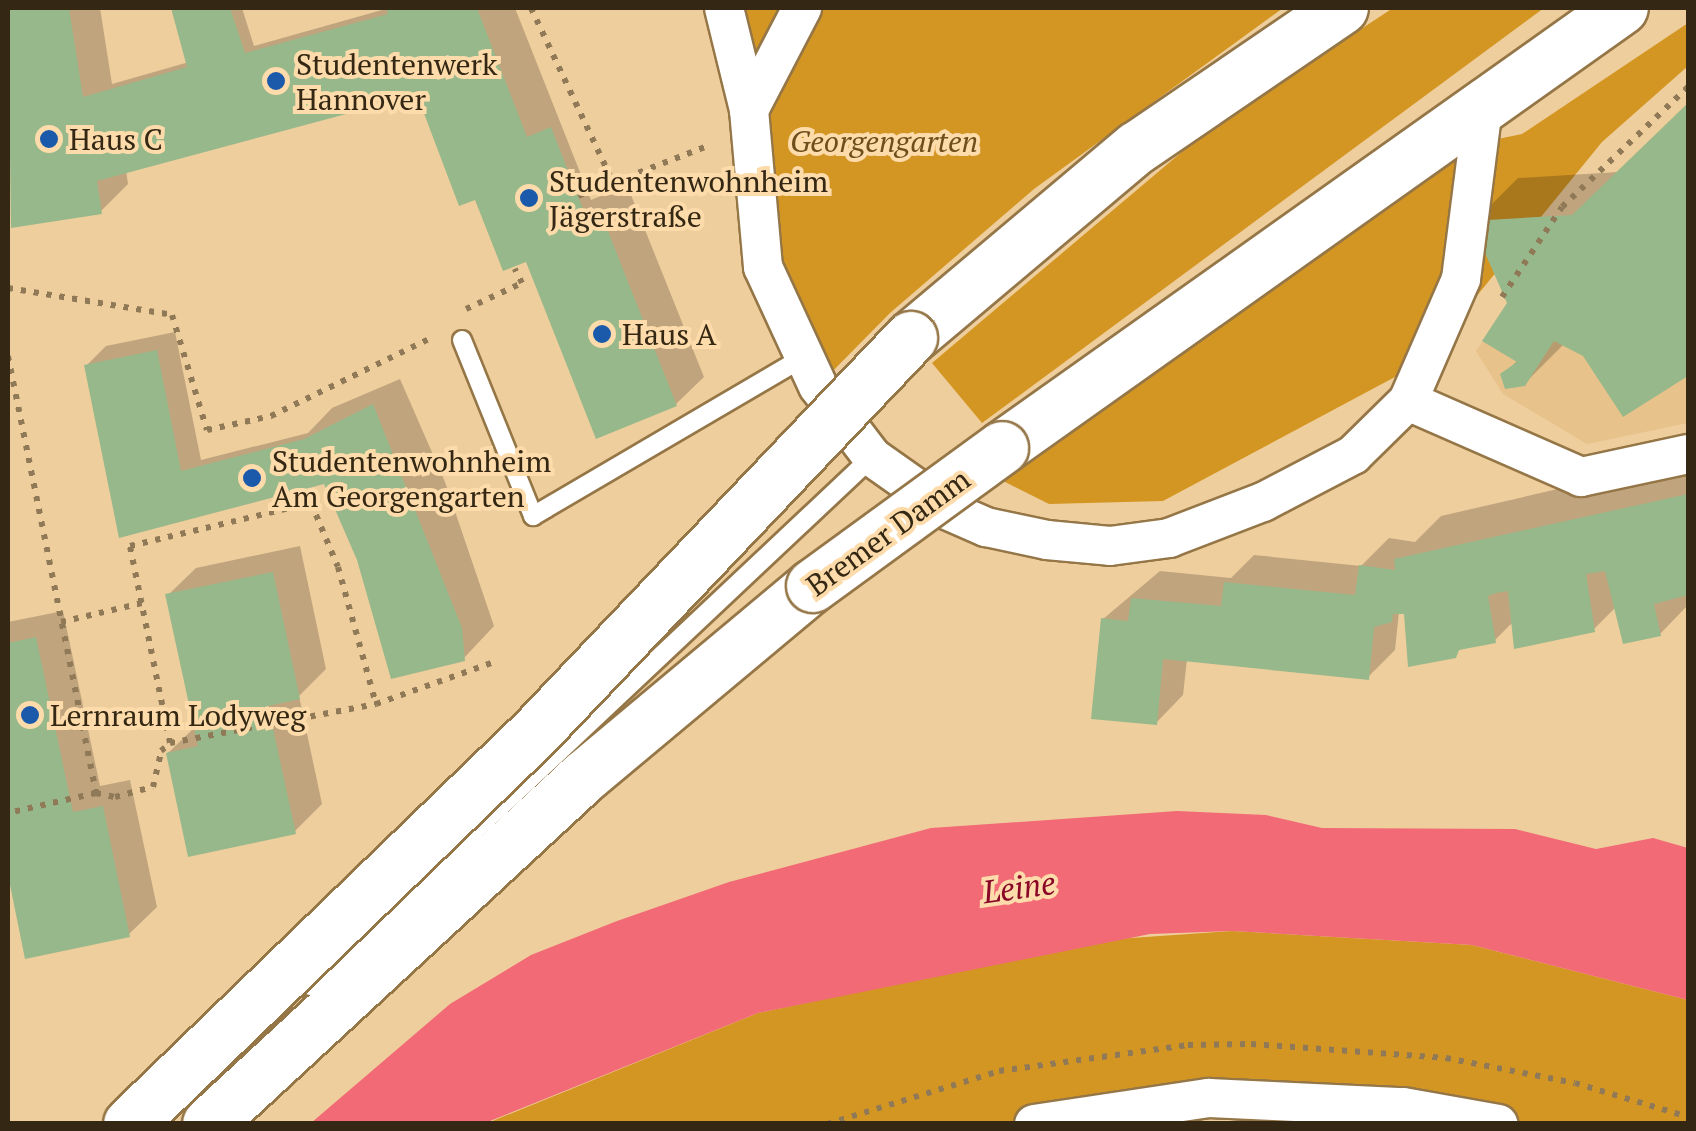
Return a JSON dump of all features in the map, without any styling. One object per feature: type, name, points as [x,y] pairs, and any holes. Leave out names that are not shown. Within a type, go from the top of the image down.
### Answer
[{"type":"main road","points":[[130,1124],[536,732],[912,338],[1136,148],[1342,8]]},
{"type":"main road","name":"Bremer Damm","points":[[209,1124],[583,778],[813,586],[1484,100],[1622,8]]},
{"type":"street","points":[[724,8],[749,120],[763,267],[802,358],[872,458],[947,510],[986,527],[1110,546],[1169,538],[1263,502],[1353,455],[1408,401],[1461,279],[1484,100]]},
{"type":"street","points":[[749,120],[802,8]]},
{"type":"street","points":[[1408,401],[1581,477],[1688,454]]},
{"type":"street","points":[[1034,1124],[1208,1098],[1403,1107],[1498,1124]]},
{"type":"lane","points":[[460,332],[534,516],[802,358]]},
{"type":"lane","points":[[294,1001],[872,458]]},
{"type":"path","points":[[531,8],[613,182]]},
{"type":"path","points":[[1491,312],[1562,207],[1688,87]]},
{"type":"path","points":[[578,196],[749,120]]},
{"type":"path","points":[[8,288],[172,316],[207,430],[271,416],[460,332],[453,314],[522,284],[515,268]]},
{"type":"path","points":[[8,356],[96,793]]},
{"type":"path","points":[[170,744],[130,546],[311,504],[338,566],[376,704]]},
{"type":"path","points":[[62,622],[142,604]]},
{"type":"path","points":[[8,813],[96,793],[115,797],[153,787],[161,751],[170,744],[376,704],[494,662]]},
{"type":"shaded area","points":[[1688,103],[1688,423],[1587,444],[1503,394],[1476,351],[1572,215]]},
{"type":"green space","name":"Georgengarten","points":[[724,8],[1283,8],[1034,189],[890,313],[818,386],[802,358]]},
{"type":"green space","points":[[1393,8],[1544,8],[982,423],[932,363],[1209,129]]},
{"type":"green space","points":[[1688,23],[1688,66],[1602,142],[1423,362],[1163,501],[1049,504],[1001,480],[1449,149],[1522,134]]},
{"type":"green space","points":[[1232,931],[1472,945],[1688,1000],[1688,1123],[1498,1123],[1403,1107],[1034,1124],[485,1124],[758,1013],[1102,940]]},
{"type":"water","name":"Leine","points":[[1177,811],[1266,815],[1322,828],[1515,829],[1596,849],[1653,838],[1688,848],[1688,1000],[1472,945],[1232,931],[1150,934],[758,1013],[485,1123],[311,1123],[450,1004],[531,955],[617,921],[729,882],[931,828]]},
{"type":"building","points":[[8,8],[69,8],[83,97],[187,67],[171,8],[230,8],[245,53],[388,14],[386,8],[477,8],[527,137],[551,127],[586,217],[600,211],[677,406],[596,439],[526,262],[503,271],[475,200],[459,206],[417,95],[97,181],[102,214],[11,228]]},
{"type":"building","points":[[1688,103],[1688,376],[1623,417],[1583,356],[1554,341],[1525,386],[1505,389],[1500,374],[1517,362],[1482,341],[1507,303],[1471,221],[1572,215]]},
{"type":"building","points":[[157,350],[181,471],[304,439],[373,404],[462,628],[465,661],[391,679],[357,560],[324,484],[119,538],[84,365]]},
{"type":"building","points":[[1688,494],[1688,595],[1654,604],[1661,636],[1623,644],[1605,571],[1586,574],[1595,632],[1514,649],[1508,591],[1496,593],[1488,596],[1496,643],[1459,650],[1456,658],[1408,667],[1404,614],[1393,614],[1392,622],[1374,627],[1369,680],[1163,659],[1157,725],[1091,719],[1101,618],[1128,621],[1131,598],[1221,606],[1224,582],[1355,595],[1359,565],[1395,570],[1394,559]]},
{"type":"building","points":[[273,572],[300,699],[268,706],[296,834],[188,857],[166,753],[198,746],[165,594]]},
{"type":"building","points":[[36,637],[73,812],[103,806],[130,937],[25,959],[8,875],[8,643]]},
{"type":"place","name":"Studentenwerk Hannover","points":[[276,81]]},
{"type":"place","name":"Haus C","points":[[49,139]]},
{"type":"place","name":"Studentenwohnheim Jägerstraße","points":[[529,198]]},
{"type":"place","name":"Haus A","points":[[602,334]]},
{"type":"place","name":"Studentenwohnheim Am Georgengarten","points":[[252,478]]},
{"type":"place","name":"Lernraum Lodyweg","points":[[30,715]]}]
